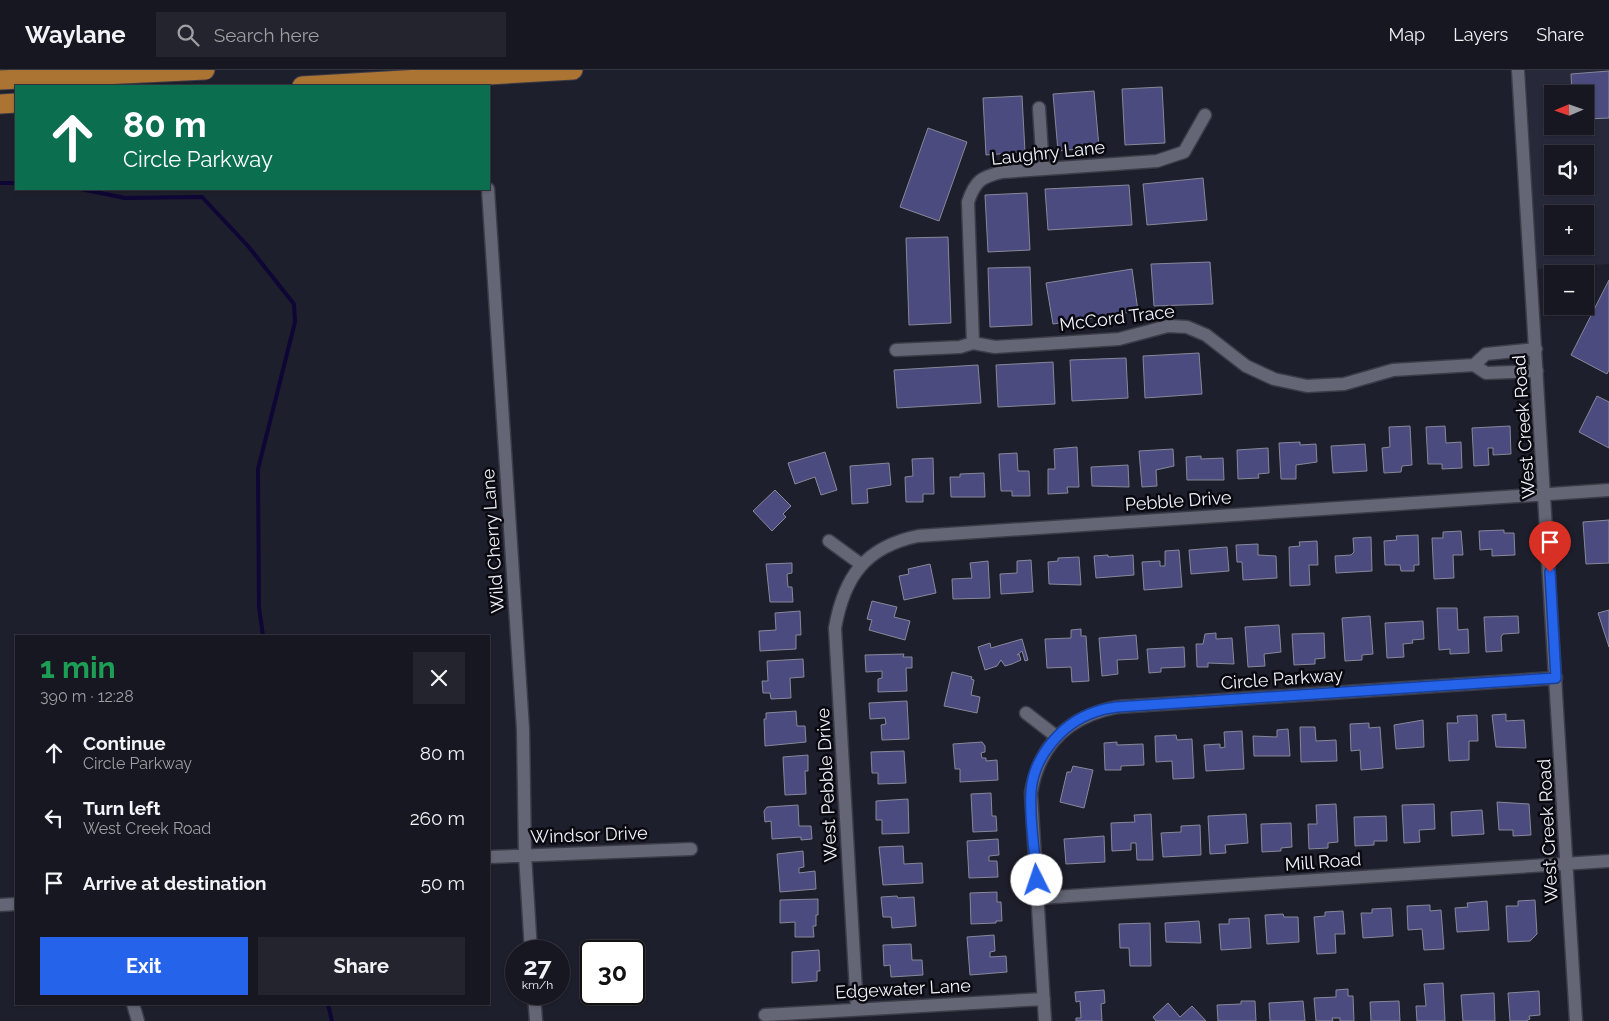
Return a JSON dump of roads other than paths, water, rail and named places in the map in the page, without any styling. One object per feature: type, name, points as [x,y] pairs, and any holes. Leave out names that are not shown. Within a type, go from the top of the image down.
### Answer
[{"type":"highway","points":[[0,80],[205,70]]},
{"type":"highway","points":[[322,85],[481,77],[573,70]]},
{"type":"highway","points":[[0,104],[15,103]]},
{"type":"street","name":"West Creek Road","points":[[1518,70],[1546,493],[1576,1021]]},
{"type":"street","points":[[1039,108],[1043,168]]},
{"type":"street","name":"Laughry Lane","points":[[974,343],[968,202],[973,187],[985,176],[1002,172],[1157,161],[1184,152],[1205,115]]},
{"type":"street","name":"Wild Cherry Lane","points":[[488,190],[523,729],[525,855],[530,940]]},
{"type":"street","name":"McCord Trace","points":[[896,350],[960,347],[974,343],[995,348],[1119,339],[1168,326],[1187,327],[1206,335],[1246,366],[1274,379],[1308,386],[1344,384],[1393,370],[1474,365],[1486,373],[1537,370]]},
{"type":"street","name":"McCord Trace","points":[[1474,365],[1486,354],[1536,349]]},
{"type":"street","name":"Pebble Drive","points":[[862,565],[876,552],[896,541],[918,536],[1609,490]]},
{"type":"street","points":[[829,541],[862,565]]},
{"type":"street","name":"West Pebble Drive","points":[[857,1009],[835,628],[840,605],[850,582],[862,565]]},
{"type":"street","name":"Circle Parkway","points":[[1045,1021],[1039,898],[1031,793],[1034,773],[1045,752],[1057,737],[1075,722],[1095,711],[1117,707],[1556,678]]},
{"type":"street","points":[[1026,713],[1057,737]]},
{"type":"street","name":"Windsor Drive","points":[[490,856],[692,849]]},
{"type":"street","name":"Mill Road","points":[[1039,898],[1609,861]]},
{"type":"street","points":[[0,904],[15,904]]},
{"type":"street","name":"Edgewater Lane","points":[[765,1015],[1044,999]]},
{"type":"street","points":[[133,1005],[138,1021]]},
{"type":"street","points":[[535,1005],[536,1021]]},
{"type":"waterway","points":[[0,183],[15,183]]},
{"type":"waterway","points":[[86,190],[125,198],[202,197],[248,246],[294,304],[295,322],[258,469],[259,607],[263,635]]},
{"type":"waterway","points":[[328,1005],[332,1021]]}]
